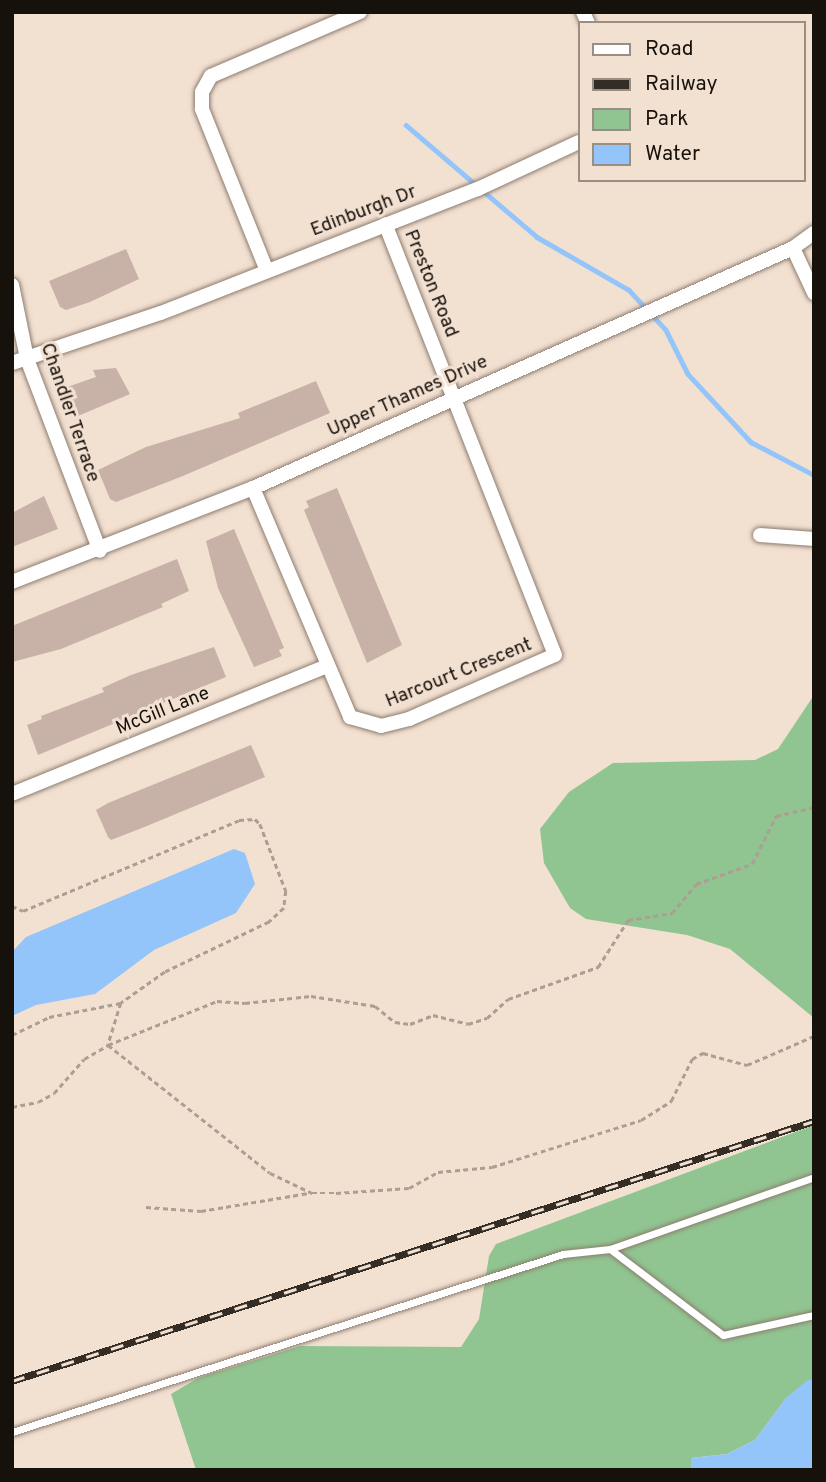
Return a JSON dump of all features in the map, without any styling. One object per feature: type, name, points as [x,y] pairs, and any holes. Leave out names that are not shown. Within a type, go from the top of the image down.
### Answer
[{"type":"street","points":[[267,271],[202,109],[202,92],[211,76],[360,12]]},
{"type":"street","name":"Edinburgh Dr","points":[[12,363],[161,313],[478,189],[578,142]]},
{"type":"street","name":"Preston Road","points":[[385,224],[456,397]]},
{"type":"street","name":"Upper Thames Drive","points":[[12,582],[100,551],[253,488],[793,248],[814,233]]},
{"type":"street","points":[[793,248],[814,293]]},
{"type":"street","name":"Chandler Terrace","points":[[12,285],[27,359],[100,551]]},
{"type":"street","name":"Harcourt Crescent","points":[[253,488],[350,717],[381,726],[409,719],[555,655],[456,397]]},
{"type":"street","points":[[760,535],[814,539]]},
{"type":"street","name":"McGill Lane","points":[[12,794],[328,666]]},
{"type":"lane","points":[[12,1432],[563,1254],[610,1249],[814,1177]]},
{"type":"lane","points":[[610,1249],[723,1335],[814,1315]]},
{"type":"path","points":[[12,1107],[38,1102],[54,1093],[84,1059],[108,1045],[217,1001],[258,1002],[284,996],[310,996],[375,1006],[395,1022],[410,1024],[433,1015],[468,1024],[487,1018],[508,999],[598,967],[628,920],[672,913],[696,884],[752,864],[776,816],[814,807]]},
{"type":"path","points":[[12,906],[23,911],[239,820],[255,819],[286,891],[284,908],[269,922],[173,968],[121,1003],[49,1017],[12,1035]]},
{"type":"path","points":[[108,1045],[121,1003]]},
{"type":"path","points":[[146,1207],[201,1210],[312,1193],[409,1188],[438,1172],[492,1167],[654,1115],[679,1089],[692,1059],[703,1053],[747,1065],[814,1036]]},
{"type":"path","points":[[108,1045],[270,1173],[312,1193]]},
{"type":"green space","points":[[814,695],[814,1018],[730,949],[687,935],[586,919],[570,908],[544,863],[540,829],[569,792],[613,763],[755,760],[778,749]]},
{"type":"green space","points":[[814,1125],[814,1380],[786,1398],[755,1440],[727,1454],[691,1458],[691,1470],[196,1470],[171,1394],[198,1378],[300,1346],[461,1347],[479,1319],[489,1256],[496,1244]]},
{"type":"water","points":[[234,849],[245,853],[255,884],[236,913],[154,950],[95,994],[36,1005],[12,1016],[12,952],[26,937]]},
{"type":"water","points":[[808,1380],[814,1380],[814,1470],[691,1470],[691,1458],[727,1454],[755,1440],[786,1398]]},
{"type":"building","points":[[126,249],[139,279],[90,302],[66,310],[60,307],[49,281]]},
{"type":"building","points":[[116,368],[130,394],[78,416],[67,387],[96,377],[93,370]]},
{"type":"building","points":[[316,381],[330,413],[178,478],[116,502],[110,499],[98,470],[146,447],[240,418],[238,413]]},
{"type":"building","points":[[337,488],[402,645],[367,663],[304,510],[309,507],[306,501]]},
{"type":"building","points":[[44,496],[58,529],[12,547],[12,513]]},
{"type":"building","points":[[234,529],[284,648],[279,650],[282,656],[254,667],[218,588],[206,541]]},
{"type":"building","points":[[177,559],[189,591],[161,604],[163,607],[61,649],[12,662],[12,626]]},
{"type":"building","points":[[214,647],[226,677],[38,755],[27,725],[42,719],[41,716],[104,692],[102,688],[131,675]]},
{"type":"building","points":[[251,745],[265,777],[111,840],[108,837],[96,810]]},
{"type":"waterway","points":[[406,125],[537,237],[629,290],[666,330],[688,374],[751,442],[814,475]]},
{"type":"railway","points":[[12,1381],[814,1121]]}]
